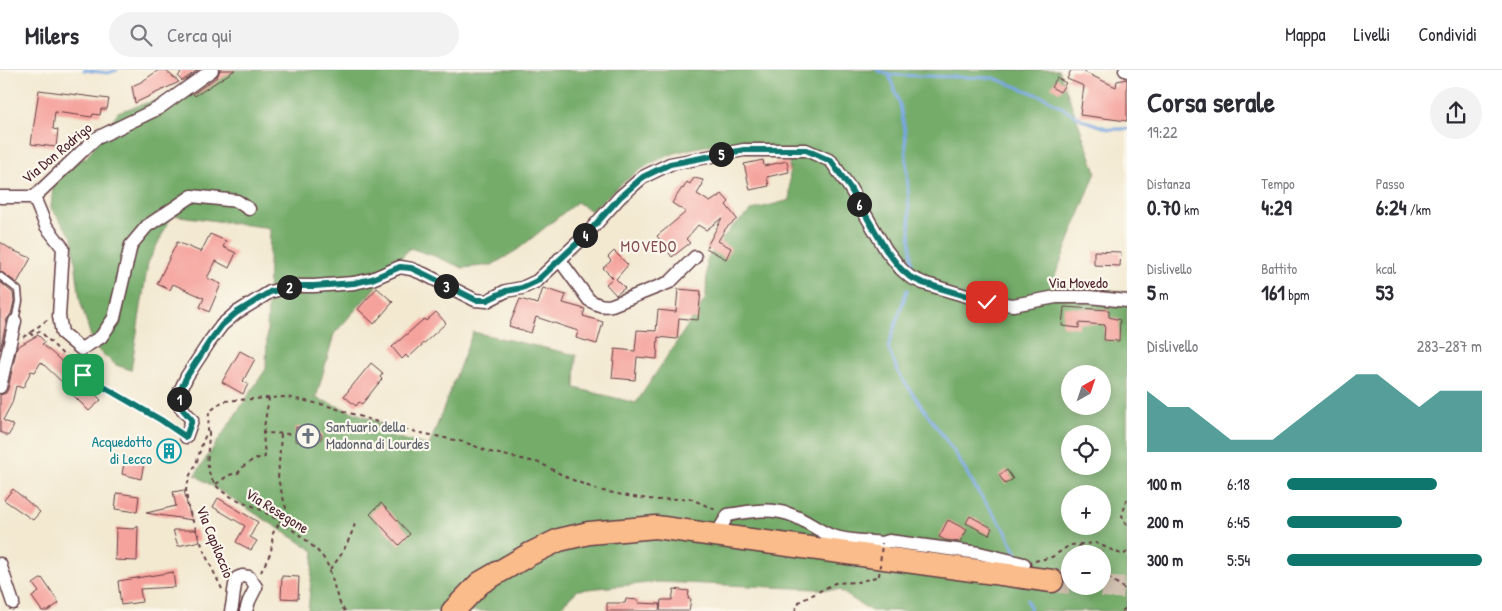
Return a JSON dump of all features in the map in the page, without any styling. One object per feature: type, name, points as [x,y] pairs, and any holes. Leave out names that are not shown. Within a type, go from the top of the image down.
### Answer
[{"type":"highway","points":[[453,611],[480,583],[530,554],[559,540],[589,532],[656,527],[1052,581]]},
{"type":"street","name":"Via Don Rodrigo","points":[[0,197],[34,196],[95,139],[159,108],[212,70]]},
{"type":"street","name":"Via Movedo","points":[[186,437],[192,420],[179,405],[180,391],[187,376],[222,325],[236,313],[270,292],[292,286],[354,283],[372,279],[400,267],[411,268],[476,300],[487,300],[506,291],[522,288],[537,281],[643,177],[670,164],[744,150],[806,150],[831,161],[850,188],[886,250],[901,269],[910,277],[930,285],[987,302],[1012,305],[1056,297],[1127,300]]},
{"type":"street","points":[[34,196],[46,226],[63,248],[59,316],[62,333],[81,348],[101,337],[114,318],[131,245],[147,226],[192,196],[237,202],[249,209]]},
{"type":"street","points":[[560,259],[589,300],[604,306],[612,305],[670,282],[695,257]]},
{"type":"street","points":[[0,387],[3,357],[15,321]]},
{"type":"street","points":[[716,535],[728,515],[753,511],[777,511],[794,516],[832,536],[882,544],[889,541],[978,553],[1024,564]]},
{"type":"street","points":[[0,564],[13,603]]},
{"type":"street","points":[[231,610],[235,597],[235,583],[237,578],[242,576],[249,578],[255,583],[256,588],[246,611]]},
{"type":"lane","points":[[0,276],[18,290],[19,301],[15,321]]},
{"type":"path","points":[[26,335],[43,322],[59,316]]},
{"type":"path","points":[[30,333],[32,335],[40,331],[83,375],[161,420],[186,437]]},
{"type":"path","name":"Via Capiloccio","points":[[231,610],[206,556],[188,508],[186,490],[208,430],[209,412],[222,401],[286,397],[325,405],[393,427],[464,442],[490,452],[540,464],[598,490],[656,500],[689,498],[728,515]]},
{"type":"path","points":[[208,430],[207,457],[210,475],[215,484],[229,475],[238,473],[254,458],[265,457],[263,433],[269,398]]},
{"type":"path","points":[[263,433],[294,434]]},
{"type":"path","points":[[281,434],[278,479],[287,512],[284,524]]},
{"type":"path","name":"Via Resegone","points":[[215,484],[227,494],[261,510],[284,524],[322,556],[330,569],[335,592],[346,611]]},
{"type":"path","points":[[1127,499],[1122,516],[1127,526]]},
{"type":"path","points":[[255,583],[271,552],[273,533],[280,522]]},
{"type":"path","points":[[330,569],[339,559],[356,524]]},
{"type":"path","points":[[1078,545],[1096,543],[1100,545]]},
{"type":"path","points":[[795,611],[799,602],[835,583],[858,582],[879,576],[882,544]]},
{"type":"path","points":[[1111,550],[1123,555],[1127,553]]},
{"type":"path","points":[[1024,564],[1052,558],[1061,552]]},
{"type":"path","points":[[1111,579],[1127,591]]},
{"type":"path","points":[[1122,611],[1127,607]]},
{"type":"green space","points":[[217,70],[1059,70],[1096,172],[1051,286],[1098,288],[1127,293],[1127,611],[871,611],[839,590],[659,582],[578,590],[556,611],[308,611],[314,551],[195,475],[266,369],[270,228],[172,215],[148,263],[131,370],[116,365],[94,347],[80,300],[72,237],[51,208],[53,186],[64,168],[87,157],[118,112],[175,94]],"holes":[[[720,143],[789,155],[790,200],[752,210],[732,227],[707,259],[706,298],[636,403],[575,388],[576,355],[473,332],[429,446],[379,433],[379,422],[316,398],[334,334],[410,248],[463,268],[492,265],[517,250],[577,202],[591,211],[623,182],[650,164],[675,153]]]},
{"type":"building","points":[[159,70],[165,70],[179,82],[135,103],[132,86]]},
{"type":"building","points":[[182,70],[198,70],[182,81],[178,77]]},
{"type":"building","points":[[220,70],[235,70],[195,96],[193,94],[217,77]]},
{"type":"building","points":[[1071,70],[1080,70],[1116,87],[1117,81],[1127,79],[1127,121],[1080,115],[1084,86],[1067,79]]},
{"type":"building","points":[[1057,78],[1066,83],[1060,92],[1051,87]]},
{"type":"building","points":[[39,90],[109,99],[107,109],[101,109],[100,115],[93,114],[92,117],[55,112],[53,129],[58,130],[56,147],[31,144]]},
{"type":"building","points":[[763,160],[764,166],[787,161],[789,172],[767,177],[769,186],[750,190],[744,164]]},
{"type":"building","points":[[694,178],[703,180],[703,184],[697,194],[710,202],[722,194],[729,202],[726,205],[737,219],[726,228],[718,241],[731,248],[726,259],[706,248],[722,218],[706,230],[698,225],[686,239],[690,243],[672,257],[657,236],[686,212],[672,203],[687,182],[690,184]]},
{"type":"building","points":[[210,234],[226,241],[223,247],[236,253],[229,268],[216,261],[207,278],[221,284],[209,312],[200,307],[204,298],[173,284],[170,290],[157,284],[177,242],[201,252]]},
{"type":"building","points":[[0,242],[12,250],[31,258],[17,283],[0,271]]},
{"type":"building","points":[[614,251],[628,265],[616,279],[625,288],[616,295],[606,284],[613,278],[603,268],[611,261],[608,257]]},
{"type":"building","points":[[1094,251],[1121,252],[1120,266],[1094,265]]},
{"type":"building","points":[[0,282],[13,293],[14,301],[11,314],[7,319],[0,350]]},
{"type":"building","points":[[377,288],[393,302],[374,324],[358,309]]},
{"type":"building","points":[[543,288],[566,295],[563,303],[585,309],[583,316],[603,322],[597,344],[576,338],[578,331],[536,317],[531,333],[509,326],[520,299],[538,304]]},
{"type":"building","points":[[678,289],[701,291],[698,320],[679,318],[677,339],[658,337],[657,359],[637,357],[635,380],[612,378],[615,349],[635,351],[637,330],[656,331],[658,310],[676,312]]},
{"type":"building","points":[[1064,307],[1109,310],[1109,317],[1120,320],[1119,341],[1104,340],[1105,325],[1079,323],[1079,328],[1062,326]]},
{"type":"building","points":[[436,312],[446,323],[408,358],[406,355],[402,359],[392,347],[424,319],[426,321]]},
{"type":"building","points":[[38,335],[45,342],[42,344],[74,372],[101,400],[89,411],[41,362],[35,372],[31,371],[23,388],[16,386],[12,403],[3,420],[14,426],[8,436],[0,432],[0,395],[6,393],[8,389],[17,347]]},
{"type":"building","points":[[240,351],[255,359],[243,381],[248,384],[243,394],[222,382]]},
{"type":"building","points":[[371,363],[383,373],[380,377],[382,379],[362,404],[359,402],[356,406],[344,396]]},
{"type":"building","name":"Santuario della Madonna di Lourdes","points":[[296,427],[317,430],[322,435],[321,439],[316,443],[295,441]]},
{"type":"building","points":[[125,458],[144,463],[141,479],[122,474]]},
{"type":"building","points":[[1007,470],[1013,479],[1005,484],[999,475]]},
{"type":"building","points":[[13,489],[40,512],[33,520],[4,500]]},
{"type":"building","points":[[184,490],[192,520],[146,513],[176,506],[173,492]]},
{"type":"building","points":[[117,493],[139,496],[137,512],[115,509]]},
{"type":"building","points":[[218,498],[258,522],[250,537],[257,541],[251,550],[236,542],[245,526],[213,507]]},
{"type":"building","points":[[381,503],[410,534],[399,545],[370,514]]},
{"type":"building","points":[[970,516],[992,528],[989,535],[966,523]]},
{"type":"building","points":[[948,520],[967,530],[960,542],[945,540],[939,537]]},
{"type":"building","points":[[138,526],[137,561],[115,560],[116,528],[134,529]]},
{"type":"building","points":[[173,530],[196,530],[200,541],[178,546]]},
{"type":"building","points":[[173,572],[175,587],[140,589],[142,602],[121,605],[118,581]]},
{"type":"building","points":[[282,576],[299,577],[298,599],[281,598]]},
{"type":"building","points":[[42,578],[59,603],[48,611],[42,611],[32,597],[39,592],[33,584]]},
{"type":"building","points":[[674,589],[689,591],[688,599],[691,599],[689,611],[660,611],[661,600],[672,600]]},
{"type":"building","points":[[626,599],[639,600],[638,603],[660,604],[659,611],[607,611],[607,603],[625,603]]},
{"type":"waterway","points":[[84,70],[108,73],[117,70]]},
{"type":"waterway","points":[[877,70],[889,75],[994,78],[1046,98],[1083,120],[1109,129],[1127,129]]},
{"type":"waterway","points":[[889,75],[900,105],[905,131],[912,269]]},
{"type":"waterway","points":[[907,290],[888,347],[899,374],[955,453],[978,492],[1005,530],[1017,554]]},
{"type":"waterway","points":[[1027,600],[1031,611]]},
{"type":"tunnel","points":[[1052,581],[1061,582]]},
{"type":"tunnel","points":[[1111,587],[1127,588]]},
{"type":"place","name":"Santuario della Madonna di Lourdes","points":[[308,436]]},
{"type":"place","name":"Acquedotto di Lecco","points":[[169,451]]},
{"type":"district","name":"MOVEDO","points":[[649,246]]},
{"type":"route","points":[[83,375],[161,420],[186,437],[192,420],[179,405],[180,391],[187,376],[222,325],[236,313],[270,292],[292,286],[354,283],[372,279],[400,267],[411,268],[476,300],[487,300],[506,291],[522,288],[537,281],[572,246],[586,235],[620,197],[643,177],[670,164],[744,150],[776,148],[806,150],[831,161],[850,188],[886,250],[901,269],[910,277],[923,283],[987,302]]}]
